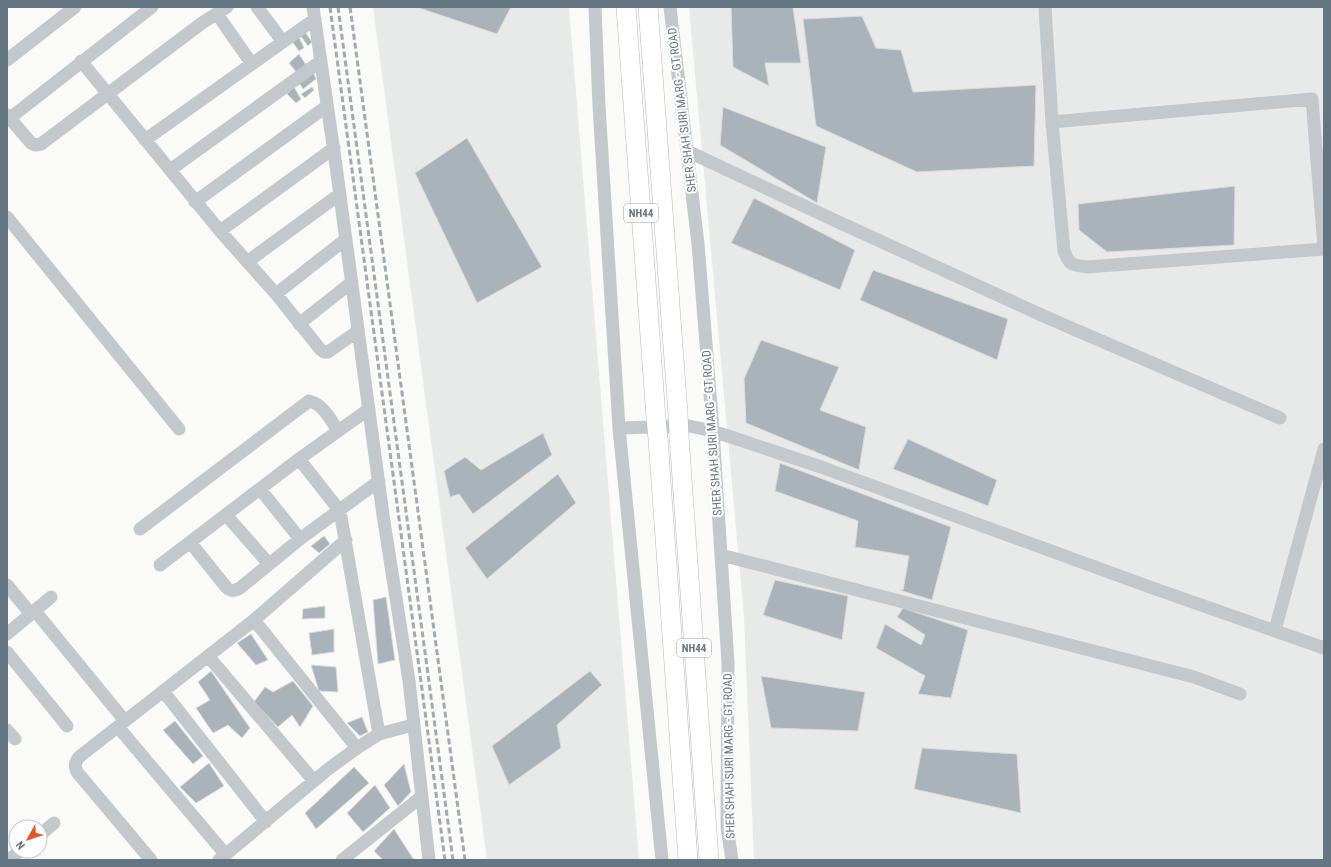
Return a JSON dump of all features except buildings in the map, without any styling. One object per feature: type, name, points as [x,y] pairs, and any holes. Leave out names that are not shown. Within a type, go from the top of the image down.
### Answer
[{"type":"highway","name":"NH44","points":[[626,7],[688,860]]},
{"type":"highway","name":"SHER SHAH SURI MARG - GT ROAD","points":[[648,7],[709,860]]},
{"type":"street","points":[[7,60],[75,7]]},
{"type":"street","points":[[152,7],[8,116],[28,140],[35,145],[41,144],[202,23],[222,10],[252,64]]},
{"type":"street","points":[[257,7],[283,42]]},
{"type":"street","points":[[595,7],[599,106],[619,428],[662,860]]},
{"type":"street","name":"SHER SHAH SURI MARG - GT ROAD","points":[[670,7],[698,244],[713,430],[728,663],[727,827],[732,860]]},
{"type":"street","points":[[1045,7],[1052,122],[1064,251],[1067,260],[1075,265],[1087,267],[1324,248],[1318,99],[1052,122]]},
{"type":"street","points":[[145,140],[283,42],[314,13]]},
{"type":"street","points":[[314,13],[334,148],[378,481],[409,681],[429,860]]},
{"type":"street","points":[[81,61],[220,231],[276,294],[299,324],[324,352],[332,350],[358,331]]},
{"type":"street","points":[[170,170],[321,61]]},
{"type":"street","points":[[196,202],[327,106]]},
{"type":"street","points":[[220,231],[334,148]]},
{"type":"street","points":[[687,151],[1048,318],[1280,418]]},
{"type":"street","points":[[247,262],[340,194]]},
{"type":"street","points":[[7,217],[179,429]]},
{"type":"street","points":[[276,294],[346,239]]},
{"type":"street","points":[[299,324],[352,282]]},
{"type":"street","points":[[140,529],[309,401],[320,406],[338,431]]},
{"type":"street","points":[[160,565],[299,459],[369,409]]},
{"type":"street","points":[[619,428],[689,426],[713,430],[821,467],[1324,648]]},
{"type":"street","points":[[1275,630],[1324,449]]},
{"type":"street","points":[[299,459],[339,511],[346,540],[379,734]]},
{"type":"street","points":[[190,542],[230,590],[234,591],[240,588],[300,539],[378,481]]},
{"type":"street","points":[[260,489],[300,539]]},
{"type":"street","points":[[226,515],[269,564]]},
{"type":"street","points":[[151,860],[77,772],[75,767],[79,757],[254,620],[346,540]]},
{"type":"street","points":[[721,555],[1194,677],[1240,694]]},
{"type":"street","points":[[8,590],[33,612],[121,724],[222,858],[314,781],[357,748],[379,734],[414,725]]},
{"type":"street","points":[[7,634],[51,597]]},
{"type":"street","points":[[254,620],[357,748]]},
{"type":"street","points":[[7,652],[67,726]]},
{"type":"street","points":[[208,656],[314,781]]},
{"type":"street","points":[[163,691],[266,822]]},
{"type":"street","points":[[342,860],[421,797]]},
{"type":"street","points":[[48,828],[54,823]]},
{"type":"shaded area","points":[[373,7],[569,7],[639,860],[487,860]]},
{"type":"shaded area","points":[[689,7],[1324,7],[1324,860],[754,860],[744,617]]},
{"type":"railway","points":[[330,7],[445,860]]},
{"type":"railway","points":[[338,7],[453,860]]},
{"type":"railway","points":[[350,7],[465,860]]}]
